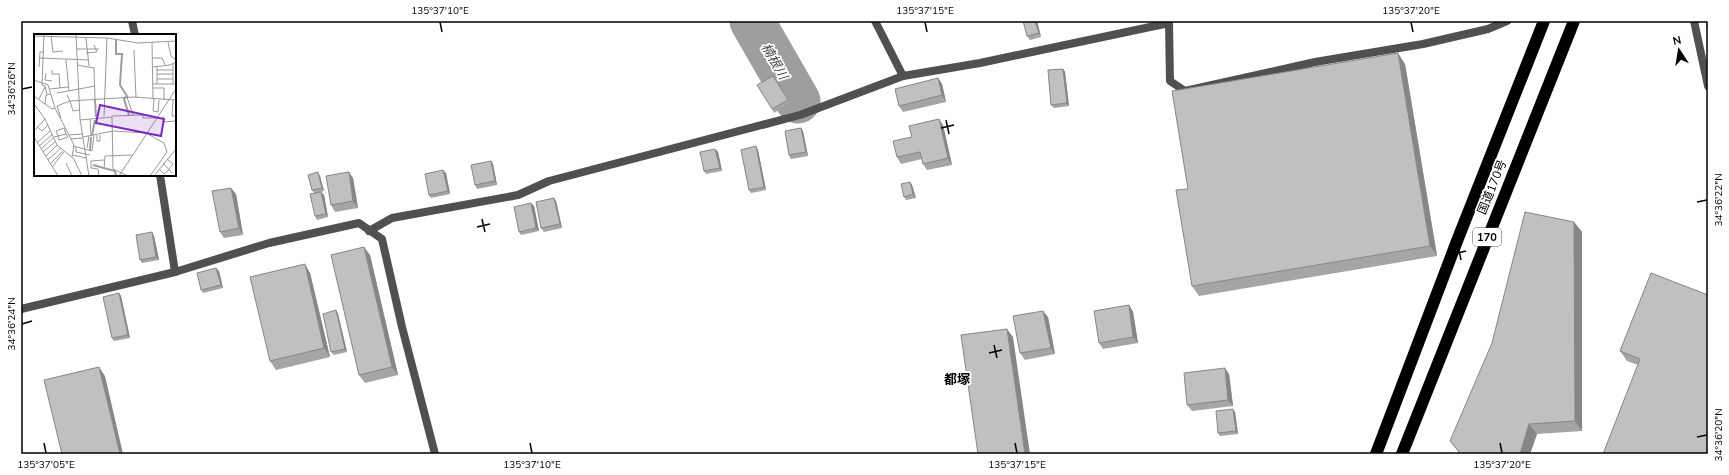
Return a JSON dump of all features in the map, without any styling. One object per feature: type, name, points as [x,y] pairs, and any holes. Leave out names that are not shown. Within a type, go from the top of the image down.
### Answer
[{"type":"highway","name":"国道170号","points":[[1376,454],[1460,234],[1544,21]]},
{"type":"highway","name":"国道170号","points":[[1402,454],[1574,21]]},
{"type":"street","points":[[132,21],[135,34]]},
{"type":"street","points":[[874,21],[903,76]]},
{"type":"street","points":[[369,231],[392,218],[518,195],[549,181],[800,115],[903,76],[980,63],[1169,23],[1170,81],[1185,91],[1315,62],[1423,44],[1488,29],[1507,21]]},
{"type":"street","points":[[1694,21],[1708,86]]},
{"type":"street","points":[[160,176],[175,272]]},
{"type":"street","points":[[21,309],[175,272],[269,243],[359,223],[369,231],[382,238],[402,327],[435,454]]},
{"type":"building","points":[[1023,21],[1035,21],[1039,33],[1027,36]]},
{"type":"building","points":[[1706,21],[1708,21],[1708,33]]},
{"type":"building","points":[[1398,53],[1430,246],[1192,286],[1176,190],[1188,189],[1172,91]]},
{"type":"building","points":[[1063,69],[1067,103],[1051,105],[1048,70]]},
{"type":"building","points":[[773,76],[788,100],[772,109],[757,85]]},
{"type":"building","points":[[938,78],[942,95],[899,106],[895,89]]},
{"type":"building","points":[[939,119],[948,158],[923,164],[920,152],[897,157],[893,141],[912,137],[909,126]]},
{"type":"building","points":[[801,128],[806,152],[789,155],[785,131]]},
{"type":"building","points":[[756,146],[764,187],[749,190],[741,150]]},
{"type":"building","points":[[715,149],[720,168],[704,171],[700,152]]},
{"type":"building","points":[[491,161],[495,181],[475,185],[471,165]]},
{"type":"building","points":[[443,170],[448,191],[429,195],[425,174]]},
{"type":"building","points":[[318,172],[322,188],[312,190],[308,175]]},
{"type":"building","points":[[349,172],[353,201],[331,205],[326,176]]},
{"type":"building","points":[[910,182],[913,194],[904,197],[901,184]]},
{"type":"building","points":[[231,188],[239,228],[220,232],[212,191]]},
{"type":"building","points":[[321,192],[326,214],[315,216],[310,194]]},
{"type":"building","points":[[554,198],[560,224],[541,228],[536,202]]},
{"type":"building","points":[[531,203],[536,228],[519,232],[514,207]]},
{"type":"building","points":[[1525,212],[1574,222],[1575,421],[1529,424],[1520,454],[1461,454],[1450,441],[1492,343]]},
{"type":"building","points":[[152,232],[156,257],[140,260],[136,235]]},
{"type":"building","points":[[364,247],[392,367],[359,375],[331,255]]},
{"type":"building","points":[[305,264],[324,348],[270,361],[250,277]]},
{"type":"building","points":[[216,268],[221,285],[201,290],[197,273]]},
{"type":"building","points":[[1651,273],[1708,295],[1708,454],[1603,454],[1640,359],[1620,351]]},
{"type":"building","points":[[119,293],[128,335],[112,338],[103,297]]},
{"type":"building","points":[[1129,305],[1133,337],[1099,343],[1094,311]]},
{"type":"building","points":[[336,310],[345,349],[331,352],[323,314]]},
{"type":"building","points":[[1043,311],[1051,348],[1020,353],[1013,316]]},
{"type":"building","points":[[1007,329],[1025,454],[978,454],[961,335]]},
{"type":"building","points":[[99,367],[120,454],[62,454],[44,380]]},
{"type":"building","points":[[1225,368],[1228,400],[1187,405],[1184,373]]},
{"type":"building","points":[[1233,409],[1236,431],[1218,433],[1216,411]]},
{"type":"waterway","name":"楠根川","points":[[752,21],[798,101]]},
{"type":"district","name":"都塚","points":[[957,379]]}]
